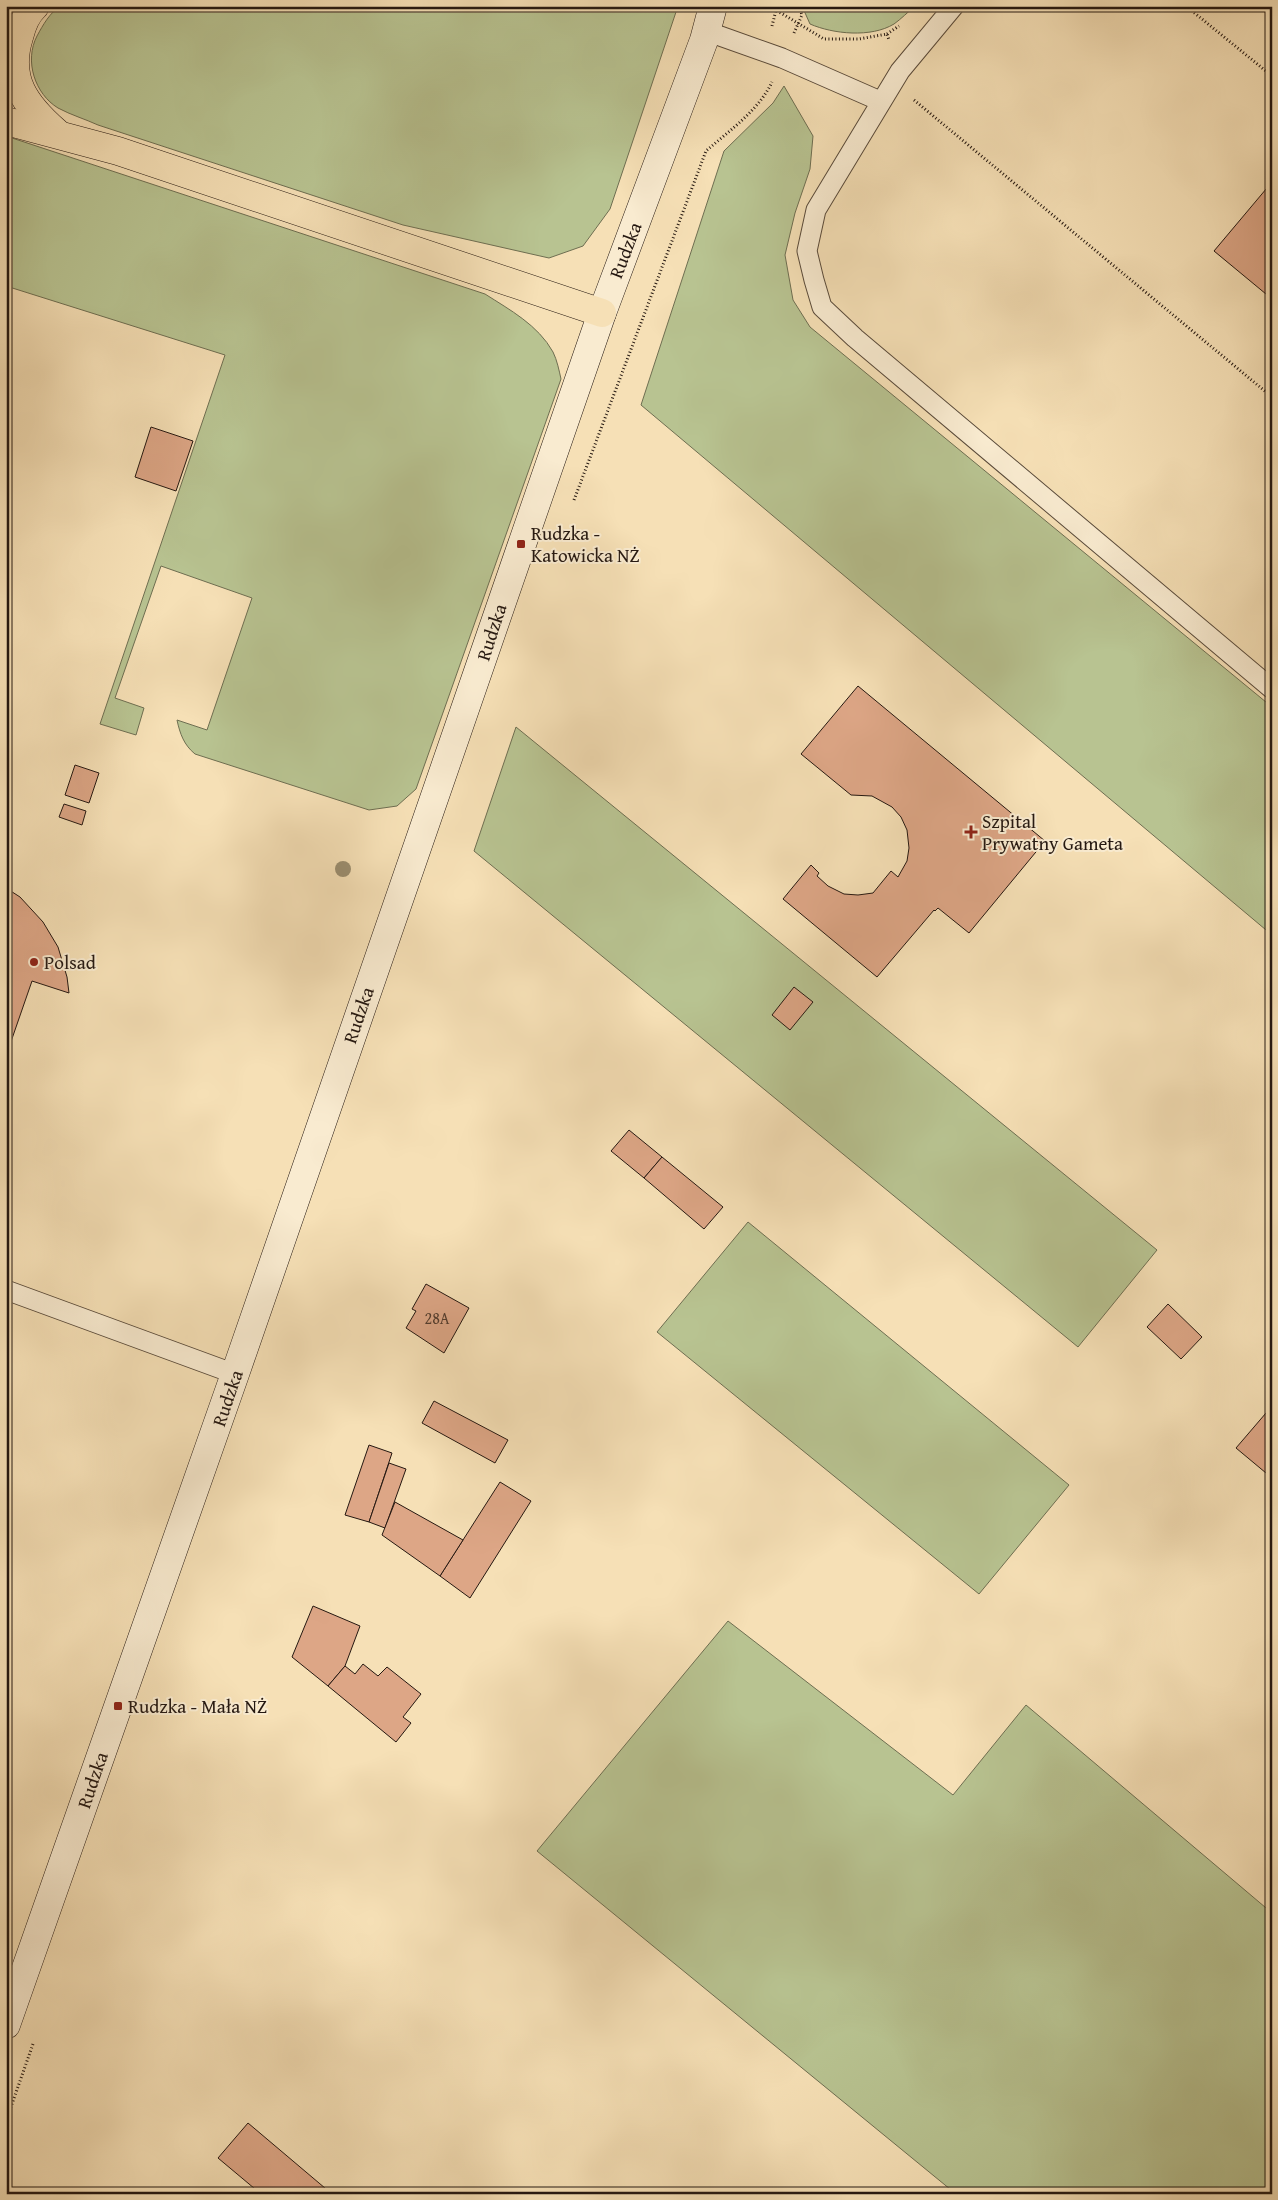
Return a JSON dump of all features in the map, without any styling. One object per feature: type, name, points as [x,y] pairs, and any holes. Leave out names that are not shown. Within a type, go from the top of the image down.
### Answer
[{"type":"main road","points":[[35,6],[22,24],[16,46],[14,67],[20,88],[30,107],[57,133]]},
{"type":"main road","points":[[6,121],[57,133],[118,151],[602,313]]},
{"type":"street","name":"Rudzka","points":[[6,2024],[235,1374],[602,313],[710,19]]},
{"type":"lane","points":[[954,6],[900,71],[816,210],[807,251],[822,307],[855,338],[1272,690]]},
{"type":"lane","points":[[710,19],[764,52],[782,58],[880,102]]},
{"type":"lane","points":[[6,1290],[235,1374]]},
{"type":"path","points":[[573,501],[706,150],[743,118],[767,93],[802,15],[799,6]]},
{"type":"path","points":[[1186,6],[1272,76]]},
{"type":"path","points":[[764,52],[776,10],[824,39],[859,39],[887,34],[909,96],[1272,397]]},
{"type":"path","points":[[6,2120],[36,2036]]},
{"type":"green space","points":[[61,6],[678,6],[610,209],[583,246],[549,258],[403,225],[98,125],[58,108],[50,102],[38,86],[32,66],[32,56],[37,36],[50,15]]},
{"type":"green space","points":[[802,6],[915,6],[894,24],[885,28],[863,33],[852,33],[830,30],[810,24]]},
{"type":"green space","points":[[784,86],[813,136],[810,169],[795,213],[785,255],[793,300],[810,327],[1272,707],[1272,935],[641,405],[724,151],[773,103]]},
{"type":"green space","points":[[6,136],[485,294],[514,312],[531,326],[547,342],[553,352],[561,379],[416,789],[397,806],[369,810],[195,754],[191,751],[183,739],[177,720],[207,730],[252,598],[161,566],[115,698],[144,708],[136,735],[100,724],[225,355],[6,286]]},
{"type":"green space","points":[[516,727],[1157,1250],[1078,1347],[474,851]]},
{"type":"green space","points":[[748,1222],[1069,1485],[979,1594],[657,1332]]},
{"type":"green space","points":[[728,1621],[953,1795],[1026,1705],[1272,1913],[1272,2194],[956,2194],[537,1851]]},
{"type":"building","points":[[1272,182],[1272,299],[1214,251]]},
{"type":"building","points":[[151,427],[193,441],[176,491],[135,477]]},
{"type":"building","name":"Szpital Prywatny Gameta","points":[[858,686],[1045,841],[969,933],[938,908],[934,910],[877,977],[783,899],[811,865],[819,873],[817,876],[828,886],[844,894],[858,895],[873,893],[891,871],[898,877],[907,861],[909,848],[907,830],[901,817],[892,807],[872,796],[851,795],[801,754]]},
{"type":"building","points":[[75,765],[99,773],[89,803],[65,795]]},
{"type":"building","points":[[64,804],[86,811],[82,825],[59,817]]},
{"type":"building","name":"Polsad","points":[[6,888],[20,897],[43,922],[58,947],[67,977],[69,993],[32,981],[6,1056]]},
{"type":"building","points":[[794,987],[813,1002],[790,1030],[772,1015]]},
{"type":"building","points":[[629,1130],[662,1157],[644,1178],[611,1151]]},
{"type":"building","points":[[662,1157],[723,1207],[704,1229],[644,1178]]},
{"type":"building","points":[[426,1284],[469,1308],[444,1353],[406,1328],[416,1311],[412,1309]]},
{"type":"building","points":[[1168,1304],[1202,1337],[1181,1359],[1147,1327]]},
{"type":"building","points":[[434,1401],[508,1440],[495,1463],[422,1423]]},
{"type":"building","points":[[1272,1406],[1272,1478],[1236,1448]]},
{"type":"building","points":[[369,1445],[392,1453],[369,1522],[345,1515]]},
{"type":"building","points":[[389,1463],[406,1469],[385,1528],[369,1522]]},
{"type":"building","points":[[500,1482],[531,1501],[470,1598],[440,1576]]},
{"type":"building","points":[[395,1502],[463,1540],[440,1576],[382,1535]]},
{"type":"building","points":[[313,1606],[360,1626],[345,1666],[328,1686],[292,1657]]},
{"type":"building","points":[[363,1664],[378,1676],[387,1667],[421,1694],[403,1717],[411,1723],[396,1742],[328,1686],[345,1666],[355,1674]]},
{"type":"building","points":[[248,2123],[332,2194],[261,2194],[218,2158]]},
{"type":"place","name":"Rudzka - Katowicka NŻ","points":[[521,544]]},
{"type":"place","name":"Szpital Prywatny Gameta","points":[[971,832]]},
{"type":"place","name":"Polsad","points":[[34,962]]},
{"type":"place","name":"Rudzka - Mała NŻ","points":[[118,1706]]}]
